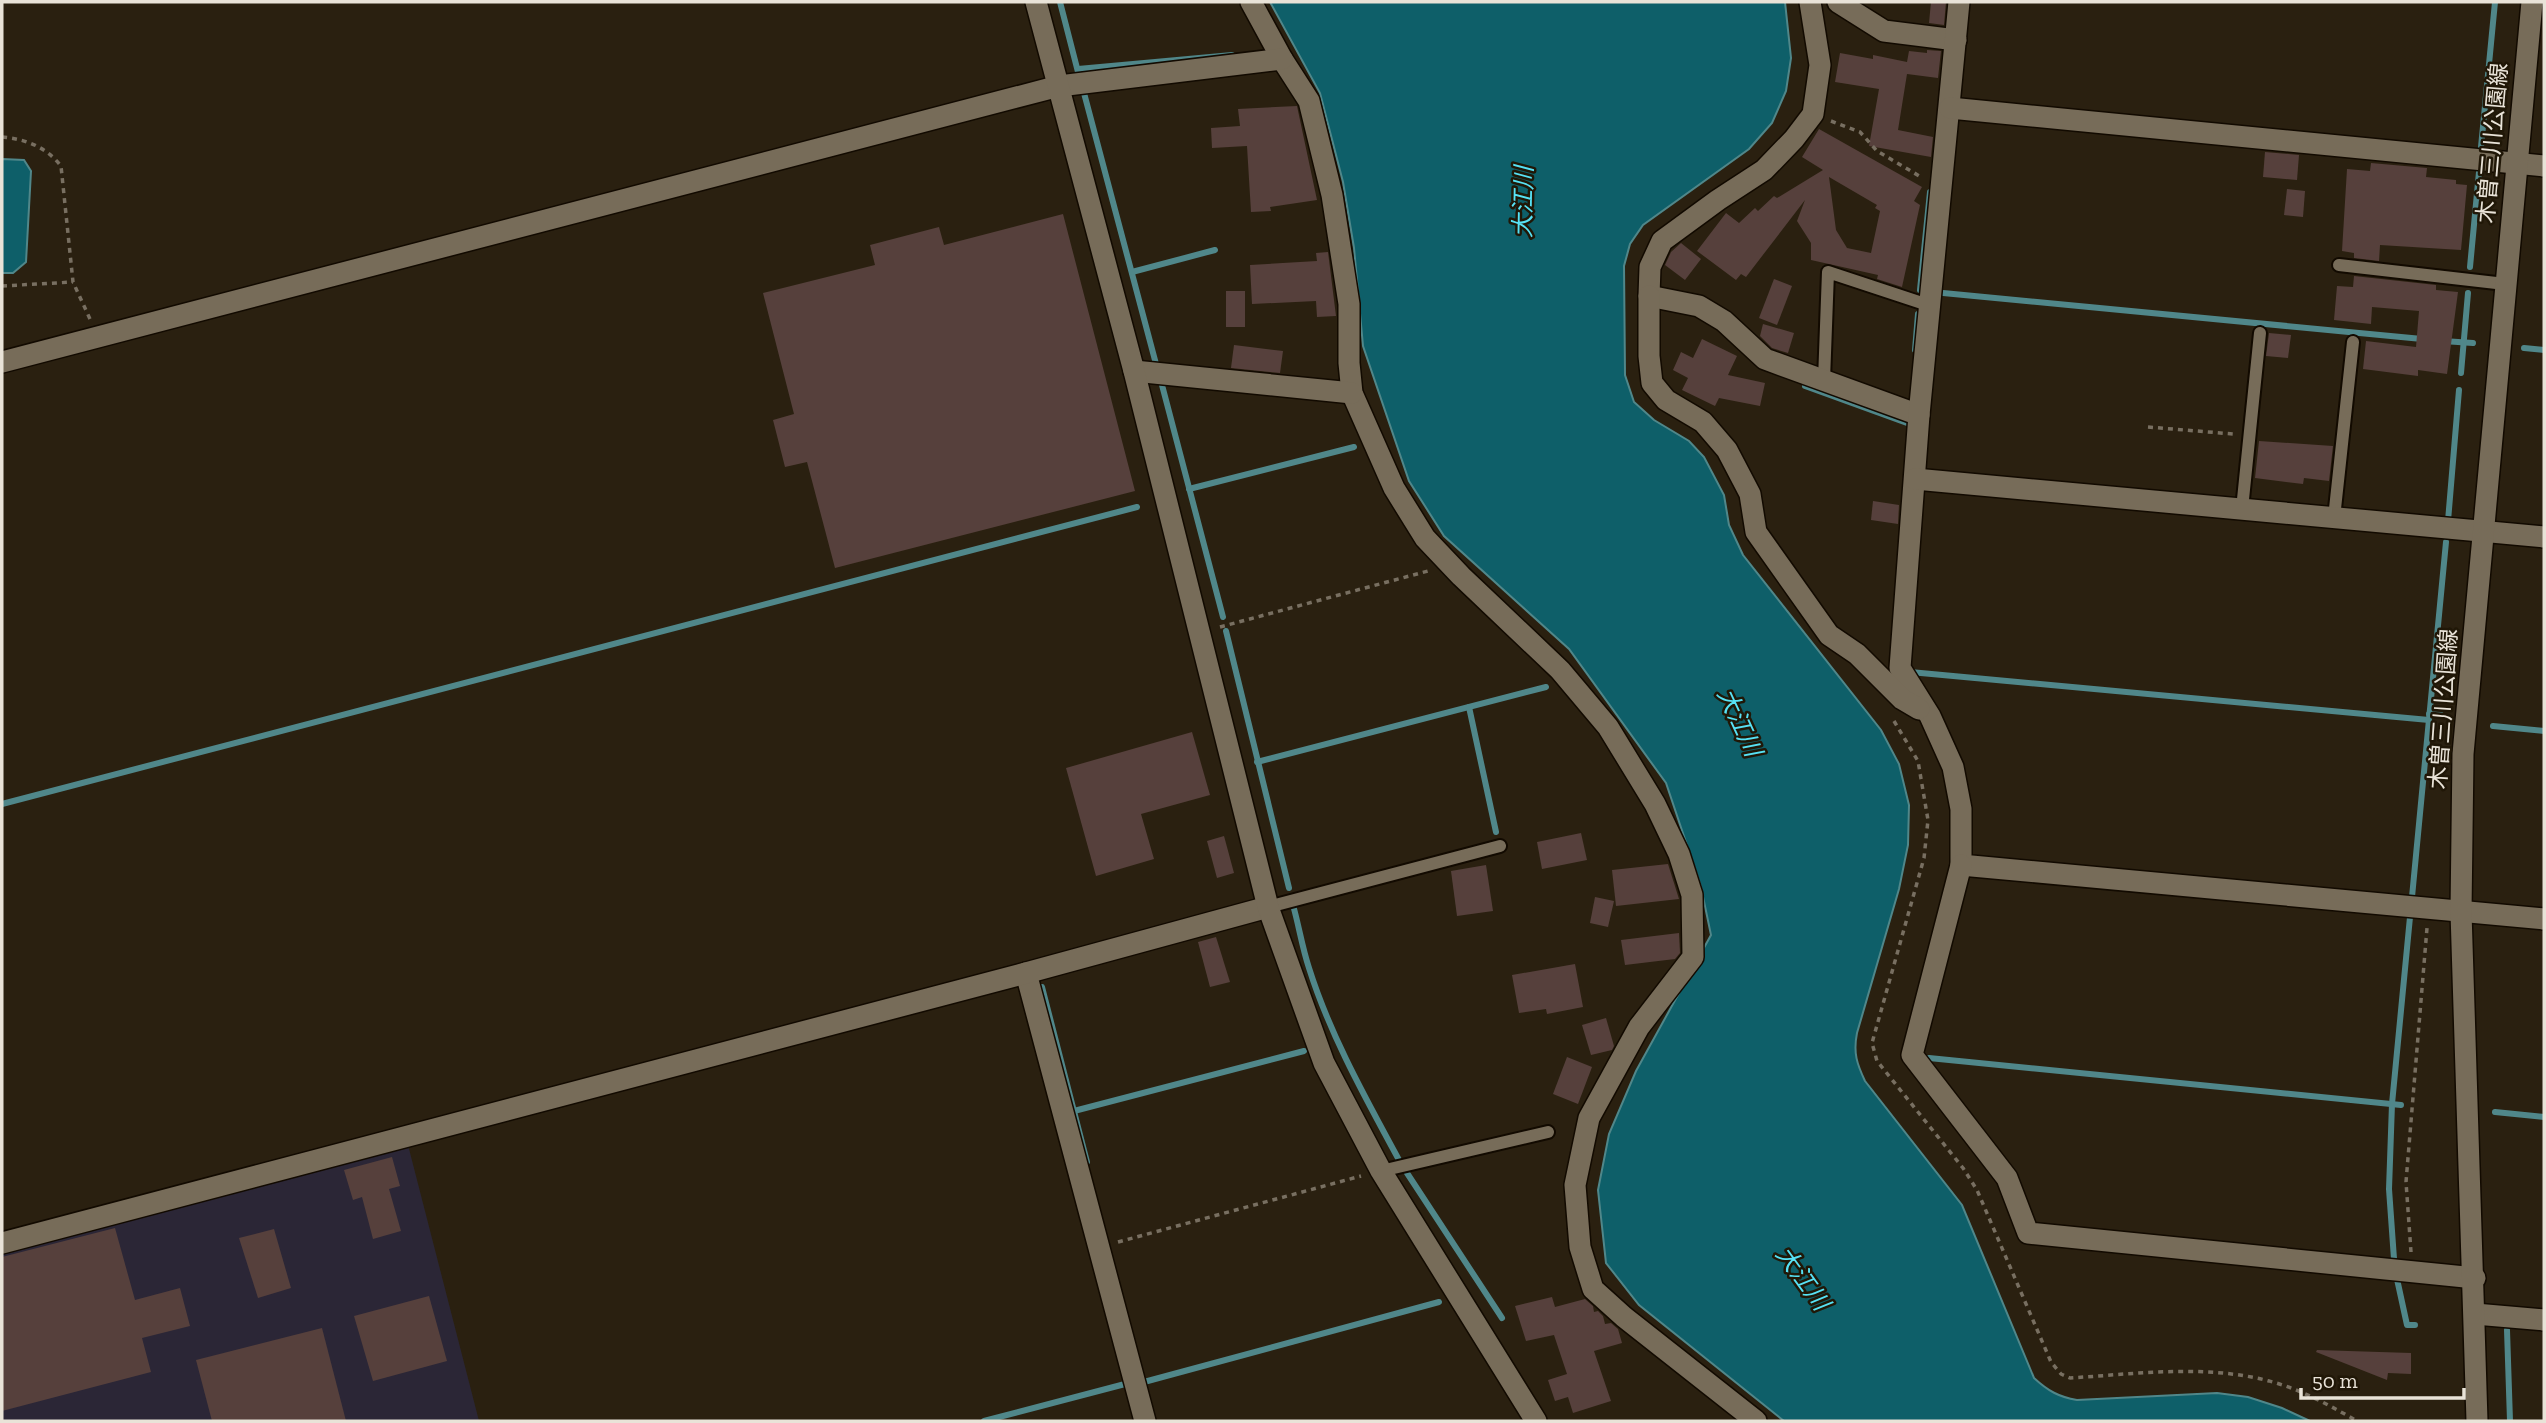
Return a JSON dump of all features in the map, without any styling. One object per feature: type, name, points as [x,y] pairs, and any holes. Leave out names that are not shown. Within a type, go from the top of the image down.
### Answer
[{"type":"street","points":[[1035,2],[1134,371],[1268,907],[1324,1063],[1381,1171],[1536,1421]]},
{"type":"street","points":[[1251,2],[1309,101],[1332,195],[1349,304],[1352,393],[1394,488],[1425,538],[1560,670],[1608,727],[1655,804],[1679,854],[1692,895],[1693,957],[1640,1027],[1589,1118],[1575,1185],[1580,1247],[1593,1289],[1624,1317],[1756,1421]]},
{"type":"street","points":[[1810,2],[1821,65],[1813,114],[1794,139],[1764,170],[1662,241],[1650,267],[1648,356],[1652,383],[1666,400],[1703,422],[1727,450],[1750,494],[1756,532],[1829,635],[1857,654],[1902,699],[1930,716]]},
{"type":"street","points":[[1838,2],[1884,31],[1956,40]]},
{"type":"street","points":[[1959,2],[1919,415],[1900,668],[1930,716],[1953,767],[1961,809],[1961,865],[1912,1055],[2007,1178],[2028,1233],[2474,1278]]},
{"type":"street","name":"木曽三川公園線","points":[[2477,1421],[2461,912],[2463,754],[2532,2]]},
{"type":"street","points":[[2,362],[1059,86],[1282,59]]},
{"type":"street","points":[[1950,108],[2544,166]]},
{"type":"street","points":[[1649,296],[1699,306],[1724,321],[1765,359],[1919,415]]},
{"type":"street","points":[[1134,371],[1352,393]]},
{"type":"street","points":[[1915,479],[2544,537]]},
{"type":"street","points":[[1961,865],[2544,919]]},
{"type":"street","points":[[2,1243],[1268,907]]},
{"type":"street","points":[[1026,973],[1145,1421]]},
{"type":"street","points":[[2475,1314],[2544,1320]]},
{"type":"lane","points":[[2339,265],[2505,284]]},
{"type":"lane","points":[[1824,380],[1828,272],[1931,306]]},
{"type":"lane","points":[[2242,509],[2260,333]]},
{"type":"lane","points":[[2334,518],[2353,342]]},
{"type":"lane","points":[[1268,907],[1500,846]]},
{"type":"lane","points":[[1381,1171],[1549,1132]]},
{"type":"path","points":[[1813,114],[1860,132],[1877,151],[1942,189]]},
{"type":"path","points":[[2,137],[15,138],[49,151],[61,166],[73,282],[98,336]]},
{"type":"path","points":[[2,286],[73,282]]},
{"type":"path","points":[[2148,427],[2250,435]]},
{"type":"path","points":[[1200,632],[1428,572]]},
{"type":"path","points":[[1888,712],[1918,761],[1928,820],[1924,858],[1872,1043],[1877,1061],[1963,1168],[1976,1189],[2051,1362],[2061,1374],[2070,1378],[2193,1371],[2240,1374],[2271,1381],[2320,1400],[2357,1421]]},
{"type":"path","points":[[2413,1271],[2406,1182],[2428,909]]},
{"type":"path","points":[[1099,1247],[1381,1171]]},
{"type":"shaded area","points":[[408,1145],[479,1421],[2,1421],[2,1252]]},
{"type":"water","name":"大江川","points":[[1270,2],[1785,2],[1791,58],[1786,91],[1772,123],[1749,149],[1643,225],[1630,244],[1624,266],[1625,375],[1634,402],[1654,420],[1689,441],[1704,457],[1724,495],[1729,525],[1743,555],[1881,730],[1899,764],[1909,805],[1908,845],[1899,889],[1857,1033],[1856,1058],[1860,1069],[1865,1081],[1962,1205],[2034,1378],[2044,1386],[2059,1395],[2077,1400],[2217,1393],[2248,1397],[2310,1421],[1784,1421],[1639,1305],[1606,1263],[1598,1190],[1609,1134],[1636,1071],[1711,935],[1701,887],[1666,783],[1569,649],[1444,536],[1409,481],[1363,346],[1354,248],[1343,182],[1320,93]]},
{"type":"water","points":[[2,159],[24,160],[31,171],[26,262],[13,273],[2,273]]},
{"type":"building","points":[[1931,2],[1946,2],[1944,25],[1929,23]]},
{"type":"building","points":[[1927,50],[1941,51],[1938,78],[1907,74],[1898,130],[1933,137],[1931,157],[1869,146],[1879,89],[1835,82],[1840,53],[1873,59],[1873,55],[1907,62],[1909,51],[1927,53]]},
{"type":"building","points":[[1297,106],[1317,200],[1270,207],[1271,211],[1251,212],[1247,146],[1212,148],[1211,128],[1240,126],[1238,109]]},
{"type":"building","points":[[1819,129],[1922,187],[1914,201],[1920,205],[1902,287],[1877,279],[1878,275],[1811,260],[1811,243],[1797,221],[1805,200],[1746,277],[1741,274],[1736,280],[1697,251],[1726,213],[1739,223],[1755,208],[1758,211],[1774,196],[1777,198],[1823,170],[1802,157]],"holes":[[[1829,177],[1877,205],[1875,208],[1880,211],[1871,253],[1847,248],[1836,230]]]},
{"type":"building","points":[[2265,152],[2299,155],[2297,180],[2263,177]]},
{"type":"building","points":[[2371,163],[2427,168],[2426,177],[2456,180],[2456,184],[2467,185],[2461,250],[2380,245],[2379,261],[2354,258],[2354,253],[2342,251],[2347,169],[2370,171]]},
{"type":"building","points":[[2287,189],[2305,191],[2303,217],[2284,215]]},
{"type":"building","points":[[1063,214],[1135,491],[835,568],[807,462],[785,467],[773,420],[794,414],[763,293],[875,265],[870,245],[939,227],[944,245]]},
{"type":"building","points":[[1681,243],[1701,259],[1685,280],[1665,265],[1671,252]]},
{"type":"building","points":[[1328,252],[1336,316],[1317,317],[1316,301],[1252,304],[1250,265],[1317,261],[1316,253]]},
{"type":"building","points":[[2354,276],[2436,285],[2436,290],[2458,292],[2447,374],[2418,370],[2418,376],[2363,369],[2366,341],[2416,347],[2419,311],[2372,307],[2371,324],[2334,320],[2337,286],[2353,287]]},
{"type":"building","points":[[1774,279],[1792,286],[1777,325],[1759,318]]},
{"type":"building","points":[[1226,291],[1245,291],[1245,327],[1226,327]]},
{"type":"building","points":[[1763,324],[1794,333],[1788,353],[1772,348],[1760,336]]},
{"type":"building","points":[[2269,333],[2291,335],[2288,358],[2266,356]]},
{"type":"building","points":[[1702,339],[1737,356],[1728,375],[1765,383],[1760,406],[1719,398],[1715,406],[1682,390],[1688,378],[1673,370],[1681,352],[1693,358]]},
{"type":"building","points":[[1234,345],[1283,351],[1280,373],[1231,368]]},
{"type":"building","points":[[2259,441],[2333,446],[2329,481],[2304,478],[2303,484],[2255,478]]},
{"type":"building","points":[[1873,501],[1899,505],[1898,524],[1871,520]]},
{"type":"building","points":[[1192,732],[1210,795],[1141,814],[1154,859],[1096,876],[1066,768]]},
{"type":"building","points":[[1581,833],[1587,860],[1542,869],[1537,842]]},
{"type":"building","points":[[1224,836],[1234,873],[1217,878],[1207,841]]},
{"type":"building","points":[[1668,864],[1679,899],[1616,906],[1612,870]]},
{"type":"building","points":[[1486,865],[1493,911],[1457,916],[1451,871]]},
{"type":"building","points":[[1595,897],[1614,901],[1608,927],[1590,923]]},
{"type":"building","points":[[1679,933],[1680,953],[1675,959],[1625,965],[1621,940]]},
{"type":"building","points":[[1216,937],[1230,982],[1210,987],[1198,942]]},
{"type":"building","points":[[1575,964],[1583,1007],[1547,1014],[1546,1009],[1519,1013],[1512,975]]},
{"type":"building","points":[[1606,1018],[1614,1046],[1612,1050],[1591,1055],[1582,1025]]},
{"type":"building","points":[[1567,1057],[1592,1067],[1578,1104],[1553,1094]]},
{"type":"building","points":[[392,1157],[400,1186],[389,1189],[401,1231],[373,1239],[362,1197],[353,1200],[344,1170]]},
{"type":"building","points":[[115,1228],[135,1300],[180,1288],[190,1326],[142,1338],[151,1372],[2,1411],[2,1257]]},
{"type":"building","points":[[274,1229],[291,1288],[258,1298],[239,1238]]},
{"type":"building","points":[[429,1296],[447,1361],[373,1381],[354,1316]]},
{"type":"building","points":[[1552,1297],[1555,1307],[1585,1299],[1593,1306],[1594,1312],[1598,1311],[1603,1316],[1605,1324],[1611,1323],[1618,1329],[1622,1343],[1594,1351],[1611,1401],[1573,1413],[1568,1397],[1555,1401],[1548,1380],[1567,1374],[1554,1335],[1526,1341],[1515,1306]]},
{"type":"building","points":[[322,1328],[346,1421],[212,1421],[196,1360]]},
{"type":"building","points":[[2316,1352],[2411,1353],[2411,1374],[2388,1373],[2387,1380]]},
{"type":"waterway","points":[[1060,2],[1078,72]]},
{"type":"waterway","points":[[2481,147],[2495,2]]},
{"type":"waterway","points":[[1078,69],[1232,55]]},
{"type":"waterway","points":[[1084,93],[1156,364]]},
{"type":"waterway","points":[[2470,267],[2479,172]]},
{"type":"waterway","points":[[1920,290],[1930,192]]},
{"type":"waterway","points":[[1132,272],[1215,250]]},
{"type":"waterway","points":[[1943,293],[2422,339]]},
{"type":"waterway","points":[[2461,373],[2468,293]]},
{"type":"waterway","points":[[1915,350],[1918,314]]},
{"type":"waterway","points":[[2443,341],[2473,343]]},
{"type":"waterway","points":[[2524,348],[2544,350]]},
{"type":"waterway","points":[[1162,385],[1223,617]]},
{"type":"waterway","points":[[1805,386],[1907,423]]},
{"type":"waterway","points":[[2448,521],[2459,390]]},
{"type":"waterway","points":[[1189,489],[1354,447]]},
{"type":"waterway","points":[[2,804],[1137,507]]},
{"type":"waterway","points":[[2412,897],[2446,542]]},
{"type":"waterway","points":[[1226,631],[1289,888]]},
{"type":"waterway","points":[[1910,672],[2429,720]]},
{"type":"waterway","points":[[1257,762],[1546,687]]},
{"type":"waterway","points":[[1469,707],[1496,832]]},
{"type":"waterway","points":[[2429,714],[2441,715]]},
{"type":"waterway","points":[[2493,726],[2544,731]]},
{"type":"waterway","points":[[1293,905],[1307,960],[1327,1018],[1399,1160]]},
{"type":"waterway","points":[[2394,1259],[2389,1189],[2392,1104],[2410,917]]},
{"type":"waterway","points":[[1042,987],[1087,1162]]},
{"type":"waterway","points":[[1074,1111],[1304,1051]]},
{"type":"waterway","points":[[1929,1058],[2401,1105]]},
{"type":"waterway","points":[[2495,1112],[2544,1117]]},
{"type":"waterway","points":[[1407,1173],[1502,1318]]},
{"type":"waterway","points":[[2397,1279],[2407,1325],[2415,1325]]},
{"type":"waterway","points":[[1144,1382],[1439,1302]]},
{"type":"waterway","points":[[2507,1330],[2510,1421]]},
{"type":"waterway","points":[[984,1421],[1125,1384]]}]
